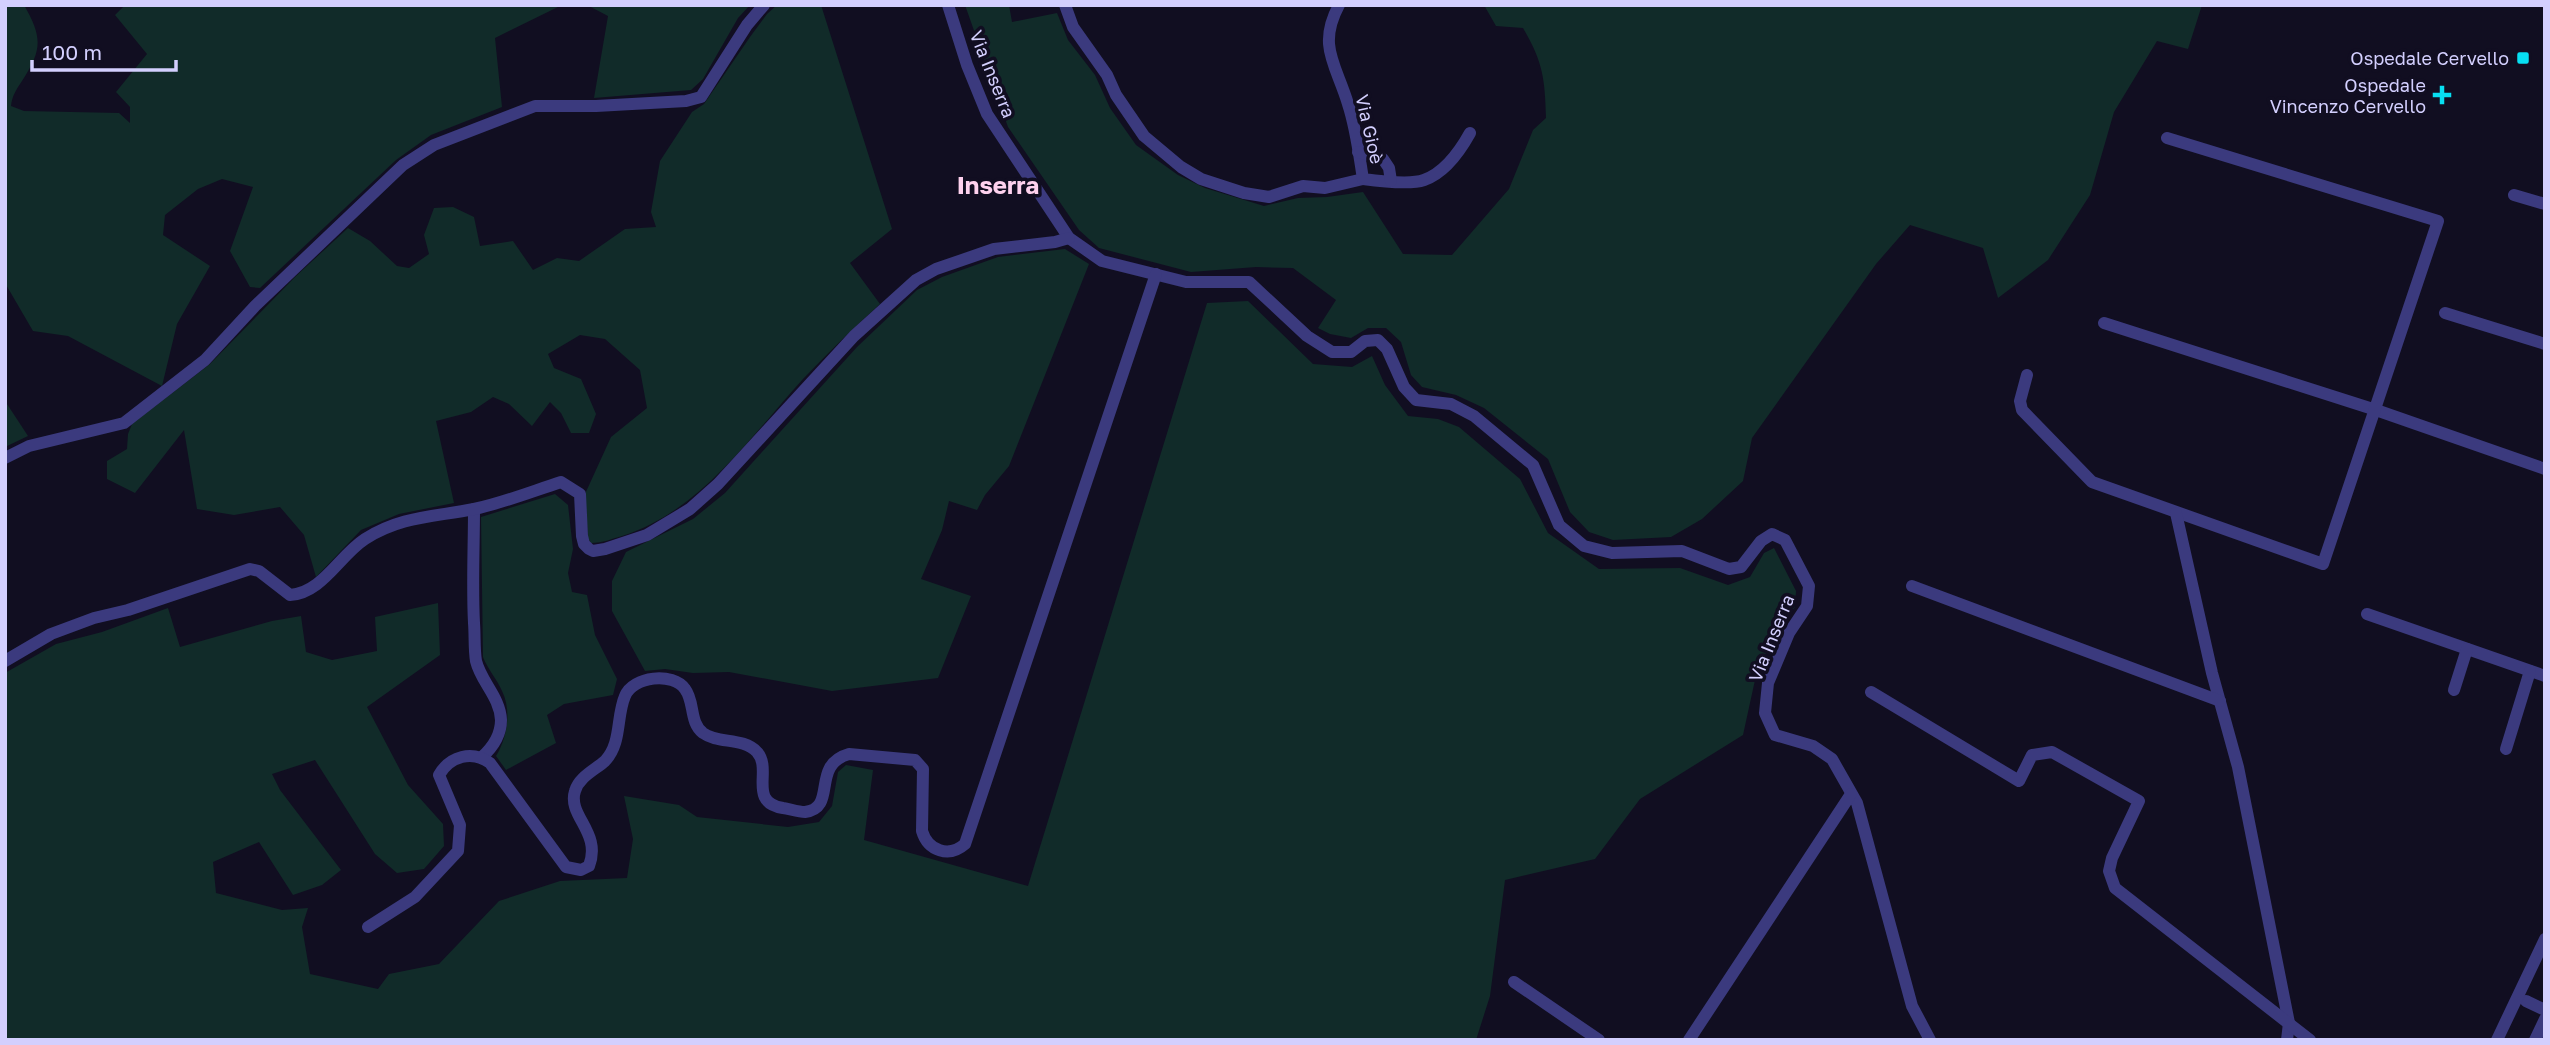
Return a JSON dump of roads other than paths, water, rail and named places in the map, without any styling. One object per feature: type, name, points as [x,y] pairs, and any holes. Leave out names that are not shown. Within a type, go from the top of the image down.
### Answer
[{"type":"street","points":[[5,458],[29,446],[124,423],[205,360],[255,306],[403,165],[434,145],[535,106],[660,103],[701,97],[747,25],[764,5]]},
{"type":"street","name":"Via Inserra","points":[[948,5],[986,114],[1069,238],[1102,261],[1186,282],[1249,282],[1307,336],[1332,352],[1351,352],[1365,341],[1378,340],[1387,349],[1404,387],[1416,400],[1451,404],[1474,416],[1533,466],[1559,525],[1584,546],[1612,553],[1682,551],[1729,569],[1741,566],[1761,541],[1772,534],[1785,540],[1809,586],[1807,606],[1788,633],[1768,683],[1765,713],[1774,735],[1813,746],[1832,759],[1857,803],[1912,1006],[1930,1040]]},
{"type":"street","points":[[1065,5],[1073,27],[1107,75],[1116,94],[1144,136],[1181,167],[1201,179],[1244,193],[1269,197],[1303,186],[1325,188],[1363,179]]},
{"type":"street","name":"Via Gioè","points":[[1339,5],[1328,32],[1329,51],[1349,106],[1363,179],[1423,181],[1460,151],[1470,134]]},
{"type":"street","points":[[2027,375],[2020,401],[2022,410],[2092,482],[2323,564],[2438,221],[2167,138]]},
{"type":"street","points":[[1358,152],[1383,159],[1389,168],[1391,181]]},
{"type":"street","points":[[2514,195],[2545,204]]},
{"type":"street","points":[[5,661],[62,630],[250,569],[258,571],[289,596],[309,592],[364,539],[398,523],[421,516],[474,509],[561,482],[579,494],[582,536],[589,549],[606,549],[647,535],[690,509],[718,484],[853,336],[916,280],[994,249],[1069,238]]},
{"type":"street","points":[[369,927],[415,897],[458,851],[460,825],[439,775],[443,768],[461,757],[482,757],[490,763],[566,867],[581,870],[589,866],[592,839],[575,807],[574,791],[581,780],[606,760],[614,747],[628,690],[635,684],[648,680],[676,681],[684,687],[699,730],[708,737],[745,744],[759,754],[762,761],[763,793],[768,802],[778,808],[804,812],[815,808],[824,793],[832,762],[839,757],[849,754],[915,761],[923,769],[922,831],[925,839],[939,850],[958,850],[965,844],[1156,274]]},
{"type":"street","points":[[2445,313],[2545,344]]},
{"type":"street","points":[[2104,323],[2376,410],[2545,469]]},
{"type":"street","points":[[474,509],[473,597],[476,660],[482,677],[498,703],[501,722],[493,747],[482,757]]},
{"type":"street","points":[[2176,513],[2238,767],[2289,1023],[2287,1040]]},
{"type":"street","points":[[1912,586],[2220,701]]},
{"type":"street","points":[[2367,614],[2545,676]]},
{"type":"street","points":[[2454,690],[2468,649]]},
{"type":"street","points":[[2506,749],[2530,671]]},
{"type":"street","points":[[1871,692],[2019,781],[2032,755],[2052,752],[2139,801],[2112,858],[2109,871],[2115,888],[2310,1040]]},
{"type":"street","points":[[1689,1040],[1851,794]]},
{"type":"street","points":[[2497,1040],[2545,939]]},
{"type":"street","points":[[1514,982],[1599,1040]]},
{"type":"street","points":[[2526,1000],[2545,1010]]},
{"type":"street","points":[[2535,1040],[2545,1019]]},
{"type":"place","name":"Ospedale Cervello","points":[[2523,58]]},
{"type":"place","name":"Ospedale Vincenzo Cervello","points":[[2442,95]]},
{"type":"district","name":"Inserra","points":[[998,184]]}]
